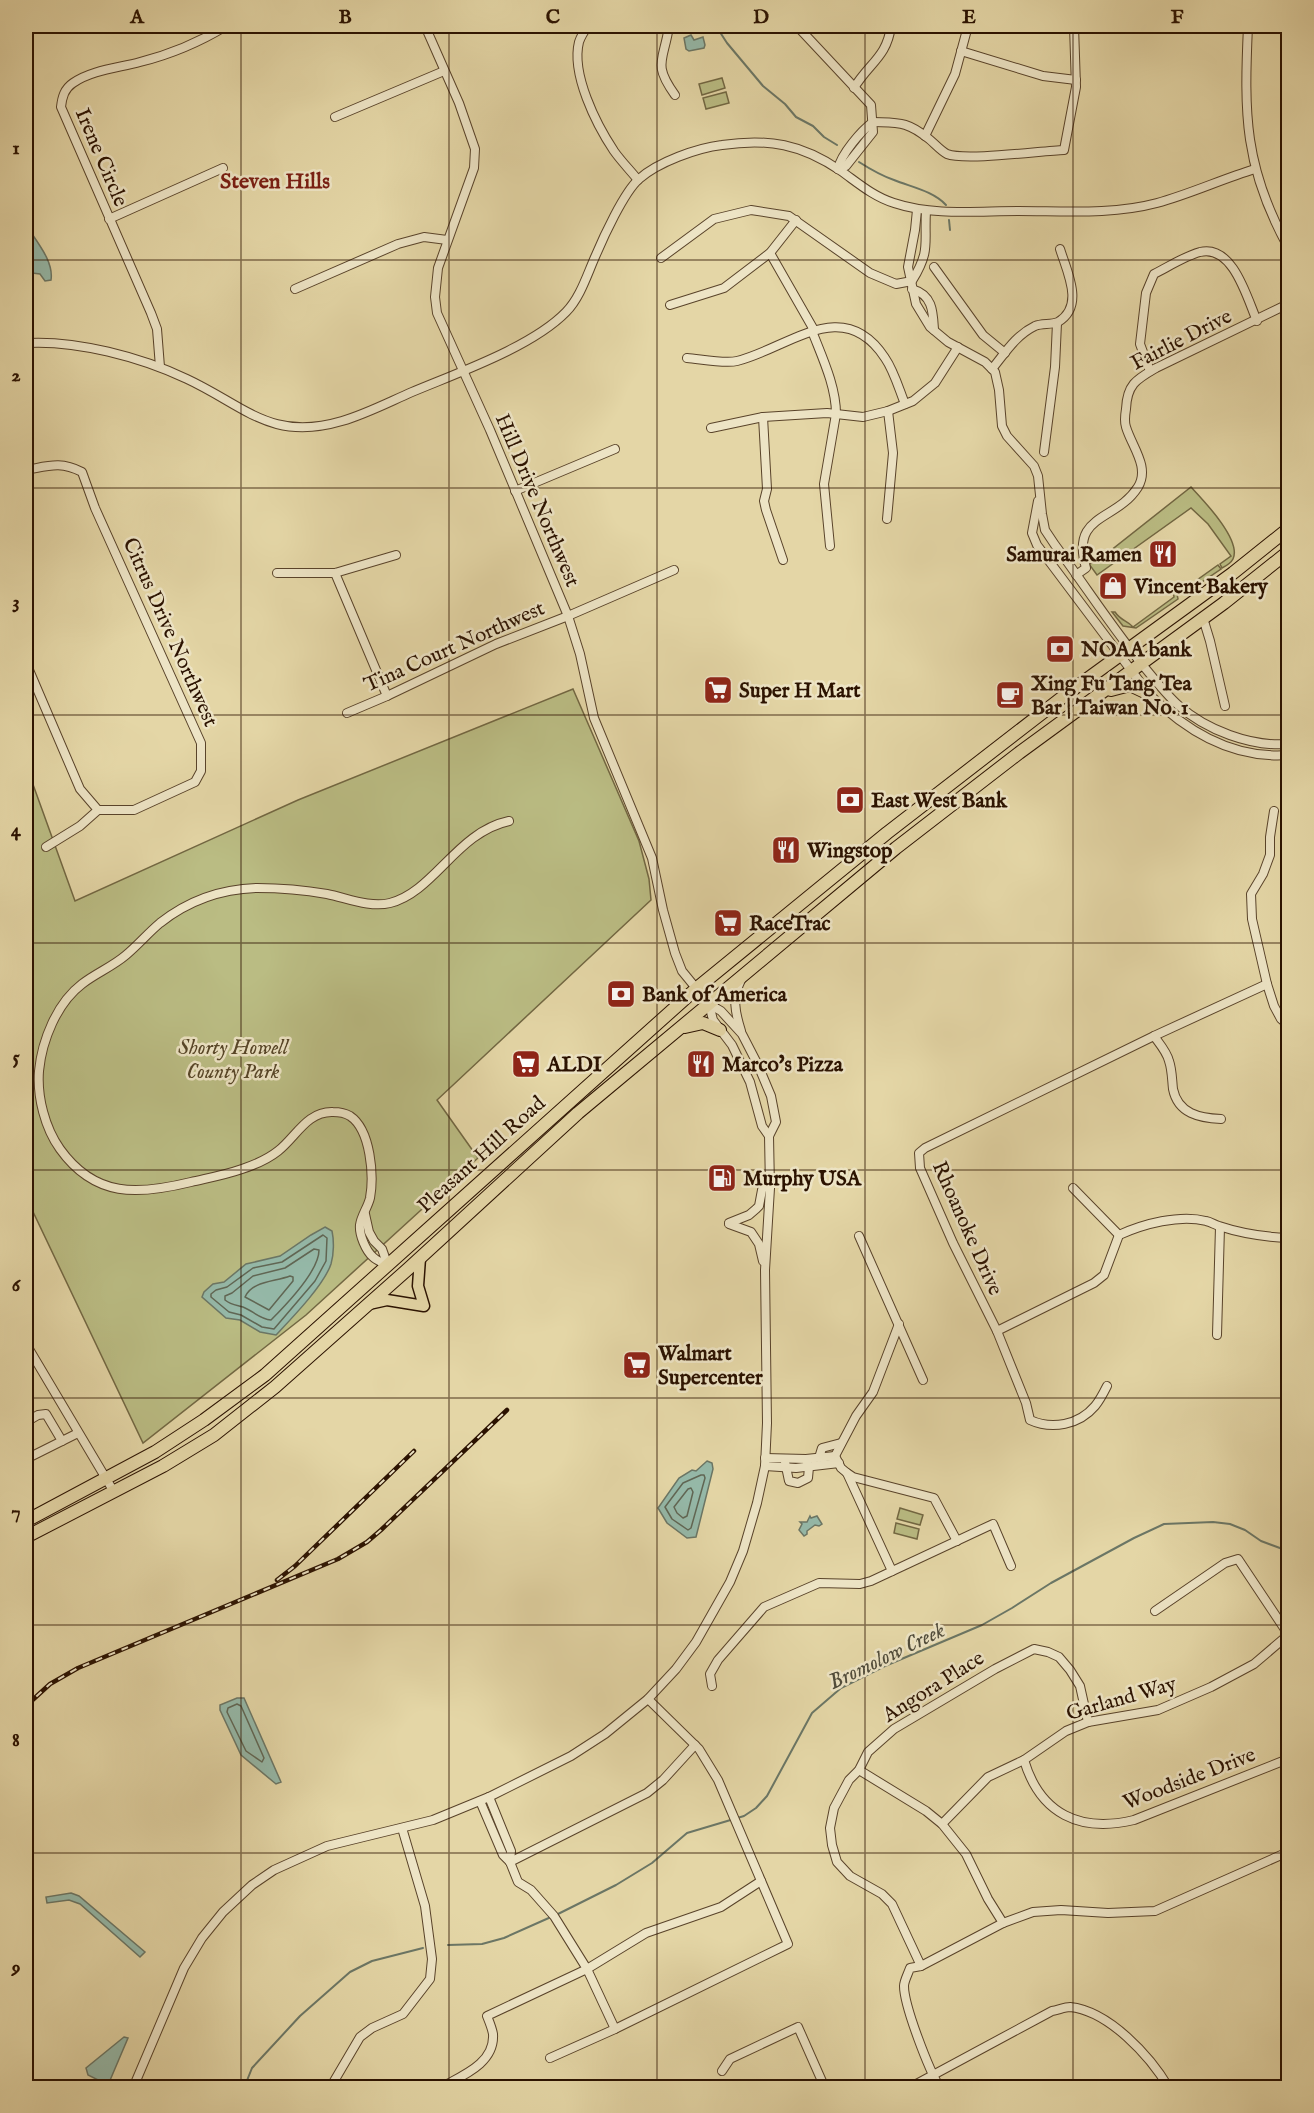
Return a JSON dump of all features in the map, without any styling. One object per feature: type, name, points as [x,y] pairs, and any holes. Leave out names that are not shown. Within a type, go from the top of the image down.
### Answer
[{"type":"highway","name":"Pleasant Hill Road","points":[[26,1521],[108,1479],[184,1433],[265,1375],[697,988],[887,833],[1068,693],[1233,573],[1288,529]]},
{"type":"highway","name":"Pleasant Hill Road","points":[[26,1538],[163,1466],[214,1434],[275,1387],[578,1113],[896,848],[1288,552]]},
{"type":"highway","points":[[1098,694],[1130,685],[1149,694]]},
{"type":"highway","points":[[681,1028],[703,1023],[720,1030]]},
{"type":"main road","points":[[369,1304],[387,1300],[423,1306],[418,1286],[420,1258]]},
{"type":"street","name":"Irene Circle","points":[[160,367],[157,329],[60,107],[63,94],[72,83],[98,72],[142,62],[196,44],[225,26]]},
{"type":"street","name":"Hill Drive Northwest","points":[[425,26],[459,103],[475,149],[474,168],[447,240],[435,282],[437,313],[490,430],[568,616],[580,654],[594,718],[652,858],[675,953],[682,970],[709,1004]]},
{"type":"street","points":[[588,26],[579,41],[577,65],[581,84],[615,153],[638,180]]},
{"type":"street","points":[[669,26],[660,65],[662,77],[675,95]]},
{"type":"street","points":[[797,26],[871,105],[873,132],[846,166],[838,169]]},
{"type":"street","points":[[854,88],[862,75],[882,55],[889,39],[891,26]]},
{"type":"street","points":[[925,136],[955,74],[968,26]]},
{"type":"street","points":[[873,122],[895,121],[906,124],[947,154],[964,156],[1064,150],[1076,80],[1074,26]]},
{"type":"street","points":[[1248,26],[1246,107],[1255,169],[1265,198],[1288,247]]},
{"type":"street","points":[[961,51],[1043,76],[1076,80]]},
{"type":"street","points":[[335,117],[444,71]]},
{"type":"street","points":[[26,343],[68,345],[160,367],[190,380],[256,418],[288,427],[308,428],[344,421],[462,371],[549,327],[569,309],[584,284],[602,240],[638,180],[673,159],[693,151],[720,145],[765,142],[797,147],[838,169],[867,191],[889,202],[926,211],[1123,209],[1157,203],[1255,169]]},
{"type":"street","points":[[109,219],[223,168]]},
{"type":"street","points":[[661,258],[714,219],[751,210],[789,216],[870,273],[896,284],[912,285],[929,300],[933,308],[934,330]]},
{"type":"street","points":[[917,210],[908,265],[920,312],[934,330],[948,342],[985,362],[995,372],[1002,426],[1007,436],[1034,466],[1038,476],[1045,530],[1125,653]]},
{"type":"street","points":[[912,285],[924,263],[927,246],[926,211]]},
{"type":"street","points":[[670,305],[724,288],[770,253],[796,220]]},
{"type":"street","points":[[295,289],[398,244],[424,237],[447,240]]},
{"type":"street","points":[[992,369],[1018,337],[1037,325],[1057,323],[1073,305],[1074,296],[1060,249]]},
{"type":"street","points":[[1150,371],[1140,344],[1146,293],[1154,274],[1200,252],[1213,251],[1225,257],[1233,267],[1257,321]]},
{"type":"street","points":[[770,253],[813,330],[836,403],[824,484],[830,546]]},
{"type":"street","points":[[908,265],[920,267]]},
{"type":"street","points":[[934,267],[983,335],[1005,353]]},
{"type":"street","name":"Fairlie Drive","points":[[1076,575],[1086,568],[1082,544],[1085,533],[1130,496],[1140,484],[1141,462],[1125,424],[1127,393],[1140,377],[1150,371],[1288,304]]},
{"type":"street","points":[[1044,452],[1055,367],[1057,323]]},
{"type":"street","points":[[687,358],[735,362],[813,330],[847,327],[868,337],[886,359],[905,404]]},
{"type":"street","points":[[711,428],[762,417],[827,413],[863,417],[888,411],[913,401],[934,383],[958,346]]},
{"type":"street","points":[[887,519],[893,453],[888,411]]},
{"type":"street","points":[[762,417],[767,489],[765,501],[783,560]]},
{"type":"street","points":[[515,490],[615,448]]},
{"type":"street","name":"Citrus Drive Northwest","points":[[26,470],[69,465],[82,472],[201,743],[201,771],[195,782],[134,810],[98,810]]},
{"type":"street","points":[[1040,492],[1032,533],[1037,545],[1136,667],[1179,706],[1200,720],[1251,741],[1278,745],[1288,744]]},
{"type":"street","points":[[278,573],[335,573],[396,555]]},
{"type":"street","name":"Tina Court Northwest","points":[[347,713],[496,644],[674,570]]},
{"type":"street","points":[[335,573],[387,696]]},
{"type":"street","points":[[1203,618],[1225,706]]},
{"type":"street","points":[[26,663],[80,789],[98,810],[80,826],[46,847]]},
{"type":"street","points":[[1136,667],[1149,694],[1171,716],[1192,731],[1218,742],[1257,753],[1274,756],[1288,755]]},
{"type":"street","points":[[1274,811],[1270,855],[1263,874],[1251,894],[1252,919],[1274,1006],[1281,1019],[1288,1024]]},
{"type":"street","points":[[388,1266],[372,1257],[362,1237],[360,1225],[372,1188],[368,1146],[351,1116],[340,1112],[318,1114],[278,1151],[241,1170],[148,1191],[123,1190],[98,1183],[87,1176],[57,1146],[48,1127],[39,1086],[39,1070],[47,1037],[60,1010],[71,994],[90,978],[118,962],[159,924],[189,905],[223,892],[256,888],[294,889],[366,903],[390,903],[410,894],[484,830],[509,821]]},
{"type":"street","points":[[133,2088],[184,1968],[208,1930],[233,1902],[274,1870],[327,1846],[433,1820],[480,1802],[571,1756],[605,1734],[648,1699],[676,1669],[696,1642],[730,1582],[749,1532],[765,1462],[765,1270],[769,1223],[769,1136],[776,1122],[771,1096],[742,1034],[736,1015],[734,998],[742,976]]},
{"type":"street","name":"Rhoanoke Drive","points":[[1107,1386],[1096,1405],[1088,1413],[1072,1422],[1055,1425],[1030,1420],[1026,1403],[997,1331],[953,1243],[920,1168],[919,1154],[925,1148],[1154,1036],[1267,984]]},
{"type":"street","points":[[709,1004],[721,1011],[742,1034]]},
{"type":"street","points":[[709,1004],[713,1020],[732,1045],[750,1082],[762,1126],[769,1136]]},
{"type":"street","points":[[1154,1036],[1169,1060],[1174,1093],[1180,1105],[1189,1113],[1205,1119],[1221,1119]]},
{"type":"street","points":[[765,1270],[759,1244],[751,1232],[729,1224],[749,1215],[759,1206],[762,1190],[769,1178]]},
{"type":"street","points":[[1073,1188],[1119,1235]]},
{"type":"street","points":[[997,1331],[1094,1283],[1104,1275],[1119,1235],[1139,1226],[1180,1220],[1205,1221],[1220,1227],[1288,1238]]},
{"type":"street","points":[[1217,1335],[1220,1227]]},
{"type":"street","points":[[859,1236],[922,1380]]},
{"type":"street","points":[[892,1571],[847,1473],[837,1459],[841,1443],[873,1392],[899,1323]]},
{"type":"street","points":[[26,1344],[114,1492]]},
{"type":"street","points":[[26,1422],[38,1415],[46,1414],[62,1441]]},
{"type":"street","points":[[26,1459],[78,1433]]},
{"type":"street","points":[[819,1458],[822,1448],[841,1443]]},
{"type":"street","points":[[807,1463],[819,1458],[837,1459]]},
{"type":"street","points":[[765,1462],[807,1463],[837,1459]]},
{"type":"street","points":[[785,1463],[789,1481],[798,1483],[808,1478],[807,1463]]},
{"type":"street","points":[[847,1473],[853,1477],[933,1498],[957,1541]]},
{"type":"street","points":[[712,1686],[710,1674],[718,1660],[764,1607],[819,1583],[860,1584],[993,1524],[1011,1566]]},
{"type":"street","points":[[1155,1611],[1225,1563],[1238,1559],[1288,1635]]},
{"type":"street","name":"Garland Way","points":[[942,1824],[988,1776],[1024,1760],[1066,1731],[1088,1722],[1158,1710],[1211,1687],[1254,1664],[1288,1635]]},
{"type":"street","name":"Angora Place","points":[[921,1965],[892,1904],[882,1894],[850,1876],[837,1862],[832,1845],[830,1828],[834,1808],[868,1752],[894,1729],[995,1669],[1034,1649],[1059,1657],[1070,1670],[1080,1686],[1088,1722]]},
{"type":"street","points":[[550,2058],[615,2029],[788,1944],[718,1780],[695,1746],[648,1699]]},
{"type":"street","points":[[510,1862],[647,1792],[663,1780],[695,1746]]},
{"type":"street","name":"Woodside Drive","points":[[1024,1760],[1030,1778],[1038,1791],[1065,1817],[1092,1824],[1117,1825],[1288,1759]]},
{"type":"street","points":[[859,1770],[926,1811],[942,1824],[966,1854],[988,1899],[1004,1923]]},
{"type":"street","points":[[489,1797],[502,1828],[503,1855],[510,1862],[518,1882],[531,1890],[554,1916],[587,1969],[615,2029]]},
{"type":"street","points":[[480,1802],[493,1832],[503,1844]]},
{"type":"street","points":[[330,2088],[360,2037],[372,2028],[403,2014],[429,1979],[432,1959],[426,1906],[402,1828]]},
{"type":"street","points":[[493,1832],[502,1828]]},
{"type":"street","points":[[940,2088],[932,2076],[909,2007],[904,1985],[910,1968],[921,1965],[1004,1923],[1033,1912],[1155,1911],[1288,1852]]},
{"type":"street","points":[[440,2088],[480,2065],[491,2047],[493,2034],[487,2016],[587,1969],[646,1933],[721,1907],[761,1881]]},
{"type":"street","points":[[909,2088],[1052,2011],[1068,2007],[1099,2017],[1121,2033],[1158,2069],[1169,2088]]},
{"type":"street","points":[[722,2071],[730,2059],[798,2027],[825,2088]]},
{"type":"green space","points":[[722,78],[725,88],[702,95],[699,84]]},
{"type":"green space","points":[[726,92],[729,103],[706,109],[703,98]]},
{"type":"green space","points":[[1191,487],[1227,531],[1234,551],[1230,563],[1222,568],[1220,564],[1231,556],[1208,524],[1191,508],[1097,575],[1089,564],[1096,562]]},
{"type":"green space","points":[[1218,565],[1221,569],[1187,592],[1182,586],[1183,584],[1187,587]]},
{"type":"green space","points":[[1173,592],[1177,594],[1178,599],[1136,628],[1123,626],[1112,612],[1133,627],[1174,597]]},
{"type":"green space","name":"Shorty Howell County Park","points":[[573,689],[639,841],[649,879],[651,900],[437,1100],[478,1158],[306,1315],[143,1443],[26,1197],[26,765],[75,901],[298,800]]},
{"type":"green space","points":[[900,1508],[923,1515],[920,1525],[897,1519]]},
{"type":"green space","points":[[896,1523],[919,1529],[917,1539],[894,1533]]},
{"type":"water","points":[[691,35],[694,40],[703,37],[704,48],[689,51],[686,49],[684,38]]},
{"type":"water","points":[[26,225],[47,258],[51,280],[45,281],[40,274],[32,273],[26,278]]},
{"type":"water","points":[[325,1227],[332,1231],[331,1264],[322,1282],[276,1335],[260,1332],[240,1320],[226,1318],[202,1297],[213,1284],[224,1282],[246,1264],[280,1256]]},
{"type":"water","points":[[707,1461],[712,1463],[713,1469],[696,1537],[687,1538],[667,1523],[658,1508],[679,1478],[692,1470],[696,1471]]},
{"type":"water","points":[[810,1516],[811,1518],[817,1516],[822,1524],[815,1525],[804,1536],[799,1530],[802,1524],[800,1522],[807,1522]]},
{"type":"water","points":[[237,1698],[244,1698],[281,1782],[276,1784],[241,1755],[220,1710],[220,1705]]},
{"type":"water","points":[[71,1893],[79,1896],[145,1952],[140,1957],[80,1904],[69,1900],[47,1903],[46,1897]]},
{"type":"water","points":[[124,2037],[128,2038],[108,2085],[88,2075],[86,2068]]},
{"type":"waterway","points":[[716,26],[727,43],[763,86],[785,104],[796,117],[813,126],[837,145]]},
{"type":"waterway","points":[[859,162],[885,176],[928,193],[946,205]]},
{"type":"waterway","points":[[949,220],[950,230]]},
{"type":"waterway","name":"Bromolow Creek","points":[[556,1915],[616,1885],[652,1863],[687,1833],[744,1816],[756,1808],[767,1796],[812,1713],[841,1688],[885,1666],[982,1625],[1051,1583],[1134,1538],[1164,1524],[1213,1522],[1230,1524],[1245,1530],[1261,1541],[1288,1551]]},
{"type":"waterway","name":"Bromolow Creek","points":[[448,1945],[482,1944],[504,1938],[551,1917]]},
{"type":"waterway","name":"Bromolow Creek","points":[[244,2088],[252,2068],[300,2016],[350,1972],[372,1961],[423,1948]]},
{"type":"railway","points":[[26,1706],[50,1684],[78,1668],[338,1559],[367,1542],[507,1410]]},
{"type":"railway","points":[[277,1580],[295,1566],[414,1451]]},
{"type":"place","name":"Samurai Ramen","points":[[1163,554]]},
{"type":"place","name":"Vincent Bakery","points":[[1113,586]]},
{"type":"place","name":"NOAA bank","points":[[1060,649]]},
{"type":"place","name":"Super H Mart","points":[[718,690]]},
{"type":"place","name":"Xing Fu Tang Tea Bar | Taiwan No. 1","points":[[1010,695]]},
{"type":"place","name":"East West Bank","points":[[850,800]]},
{"type":"place","name":"Wingstop","points":[[786,850]]},
{"type":"place","name":"RaceTrac","points":[[728,923]]},
{"type":"place","name":"Bank of America","points":[[621,994]]},
{"type":"place","name":"ALDI","points":[[526,1064]]},
{"type":"place","name":"Marco's Pizza","points":[[701,1064]]},
{"type":"place","name":"Murphy USA","points":[[722,1178]]},
{"type":"place","name":"Walmart Supercenter","points":[[637,1365]]},
{"type":"district","name":"Steven Hills","points":[[275,180]]}]
